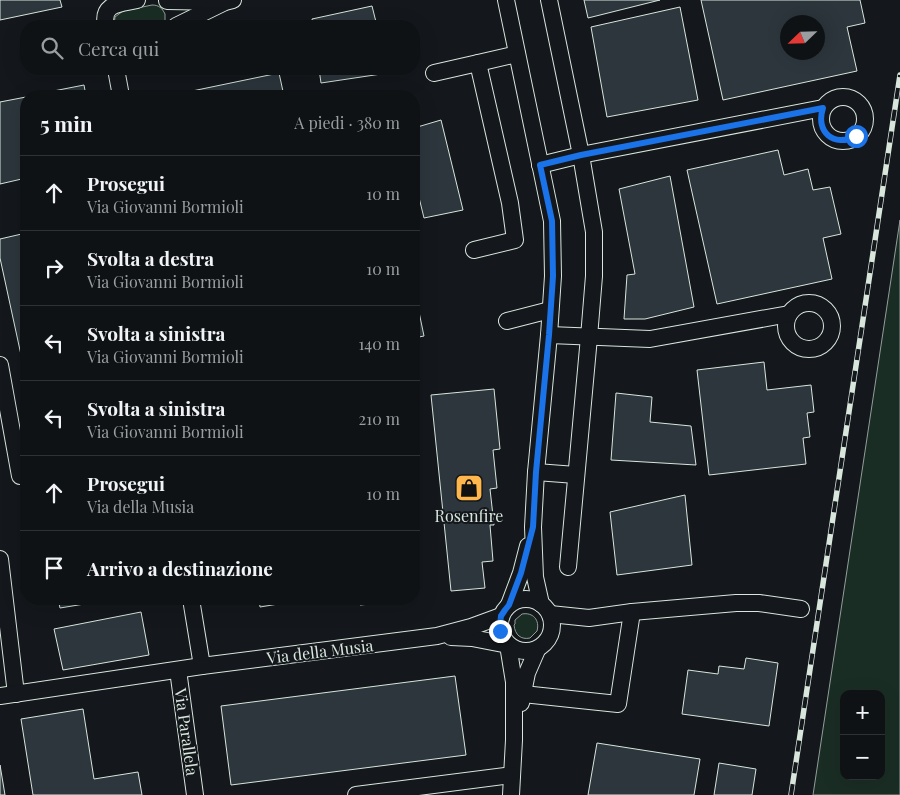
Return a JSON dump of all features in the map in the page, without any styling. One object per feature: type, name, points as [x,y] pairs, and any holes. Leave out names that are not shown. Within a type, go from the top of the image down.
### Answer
[{"type":"street","points":[[105,20],[109,8],[114,5],[137,0]]},
{"type":"street","points":[[166,0],[229,1]]},
{"type":"street","points":[[166,0],[172,10],[172,20]]},
{"type":"street","points":[[506,0],[552,221],[553,276],[533,527],[534,577],[552,620],[551,634]]},
{"type":"street","points":[[549,0],[581,155],[594,232],[594,276],[568,567]]},
{"type":"street","points":[[189,20],[229,1]]},
{"type":"street","points":[[434,73],[517,54]]},
{"type":"street","points":[[474,250],[515,240],[510,203],[478,63]]},
{"type":"street","points":[[117,75],[120,90]]},
{"type":"street","points":[[540,165],[581,155],[823,108]]},
{"type":"street","points":[[507,321],[550,310]]},
{"type":"street","points":[[549,335],[650,339],[789,314]]},
{"type":"street","points":[[0,365],[20,476]]},
{"type":"street","points":[[536,472],[576,475]]},
{"type":"street","points":[[511,795],[514,740],[514,682],[508,645],[503,639],[500,624],[521,573],[533,527]]},
{"type":"street","points":[[0,559],[8,695]]},
{"type":"street","name":"Via della Musia","points":[[8,695],[202,666],[437,636],[471,627],[505,610],[517,601],[525,599],[534,600],[546,609],[589,618]]},
{"type":"street","name":"Via della Musia","points":[[437,636],[472,638],[508,645],[522,652],[529,652],[543,646],[551,634],[589,618],[632,612],[736,603],[759,603],[801,609]]},
{"type":"street","points":[[192,605],[202,666]]},
{"type":"street","points":[[523,694],[618,704],[632,612]]},
{"type":"street","points":[[514,740],[527,674],[536,650]]},
{"type":"street","name":"Via Parallela","points":[[178,670],[195,795]]},
{"type":"street","points":[[356,795],[512,775]]},
{"type":"green space","points":[[152,5],[157,6],[163,10],[165,20],[115,20],[115,17],[123,11]]},
{"type":"green space","points":[[900,220],[900,795],[813,795]]},
{"type":"green space","points":[[522,614],[529,614],[535,618],[537,623],[537,631],[530,638],[521,637],[515,629],[515,620]]},
{"type":"building","points":[[0,0],[60,0],[62,7],[0,20]]},
{"type":"building","points":[[584,0],[660,0],[588,18]]},
{"type":"building","points":[[701,0],[860,0],[865,23],[847,27],[857,71],[723,100]]},
{"type":"building","points":[[372,6],[376,20],[312,20]]},
{"type":"building","points":[[680,7],[698,100],[607,117],[591,27]]},
{"type":"building","points":[[269,75],[279,75],[283,90],[197,90]]},
{"type":"building","points":[[320,75],[375,75],[321,83]]},
{"type":"building","points":[[84,85],[85,90],[59,90]]},
{"type":"building","points":[[20,98],[20,179],[0,184],[0,102]]},
{"type":"building","points":[[441,120],[463,210],[424,218],[420,202],[420,126]]},
{"type":"building","points":[[778,150],[784,175],[808,169],[813,190],[830,187],[841,234],[823,238],[832,279],[717,304],[687,170]]},
{"type":"building","points":[[670,176],[694,307],[645,319],[624,319],[627,275],[635,274],[619,189]]},
{"type":"building","points":[[20,234],[20,350],[0,258],[0,239]]},
{"type":"building","points":[[420,317],[424,336],[420,337]]},
{"type":"building","points":[[764,362],[767,390],[811,385],[814,412],[807,413],[810,437],[803,438],[806,464],[709,475],[697,370]]},
{"type":"building","points":[[494,389],[500,449],[493,450],[497,488],[490,489],[494,525],[490,525],[493,561],[482,562],[485,588],[451,591],[431,395]]},
{"type":"building","points":[[616,393],[652,397],[650,422],[691,426],[696,465],[611,460]]},
{"type":"building","points":[[685,495],[692,565],[617,575],[610,512]]},
{"type":"building","points":[[59,605],[78,605],[60,608]]},
{"type":"building","points":[[141,612],[149,655],[63,670],[54,629]]},
{"type":"building","points":[[746,658],[778,663],[769,726],[682,714],[688,670],[718,674],[719,666],[744,669]]},
{"type":"building","points":[[455,676],[466,755],[231,785],[221,706]]},
{"type":"building","points":[[83,709],[94,779],[138,772],[142,795],[33,795],[21,719]]},
{"type":"building","points":[[597,743],[700,759],[694,795],[588,795]]},
{"type":"building","points":[[719,763],[756,769],[752,795],[714,795]]},
{"type":"building","points":[[0,765],[5,795],[0,795]]},
{"type":"railway","points":[[791,795],[900,75]]},
{"type":"place","name":"Rosenfire","points":[[469,488]]},
{"type":"route","points":[[500,631],[501,616],[509,605],[521,573],[533,527],[553,276],[552,221],[540,165],[581,155],[823,108],[821,123],[828,136],[842,141],[850,140],[856,136]]}]
